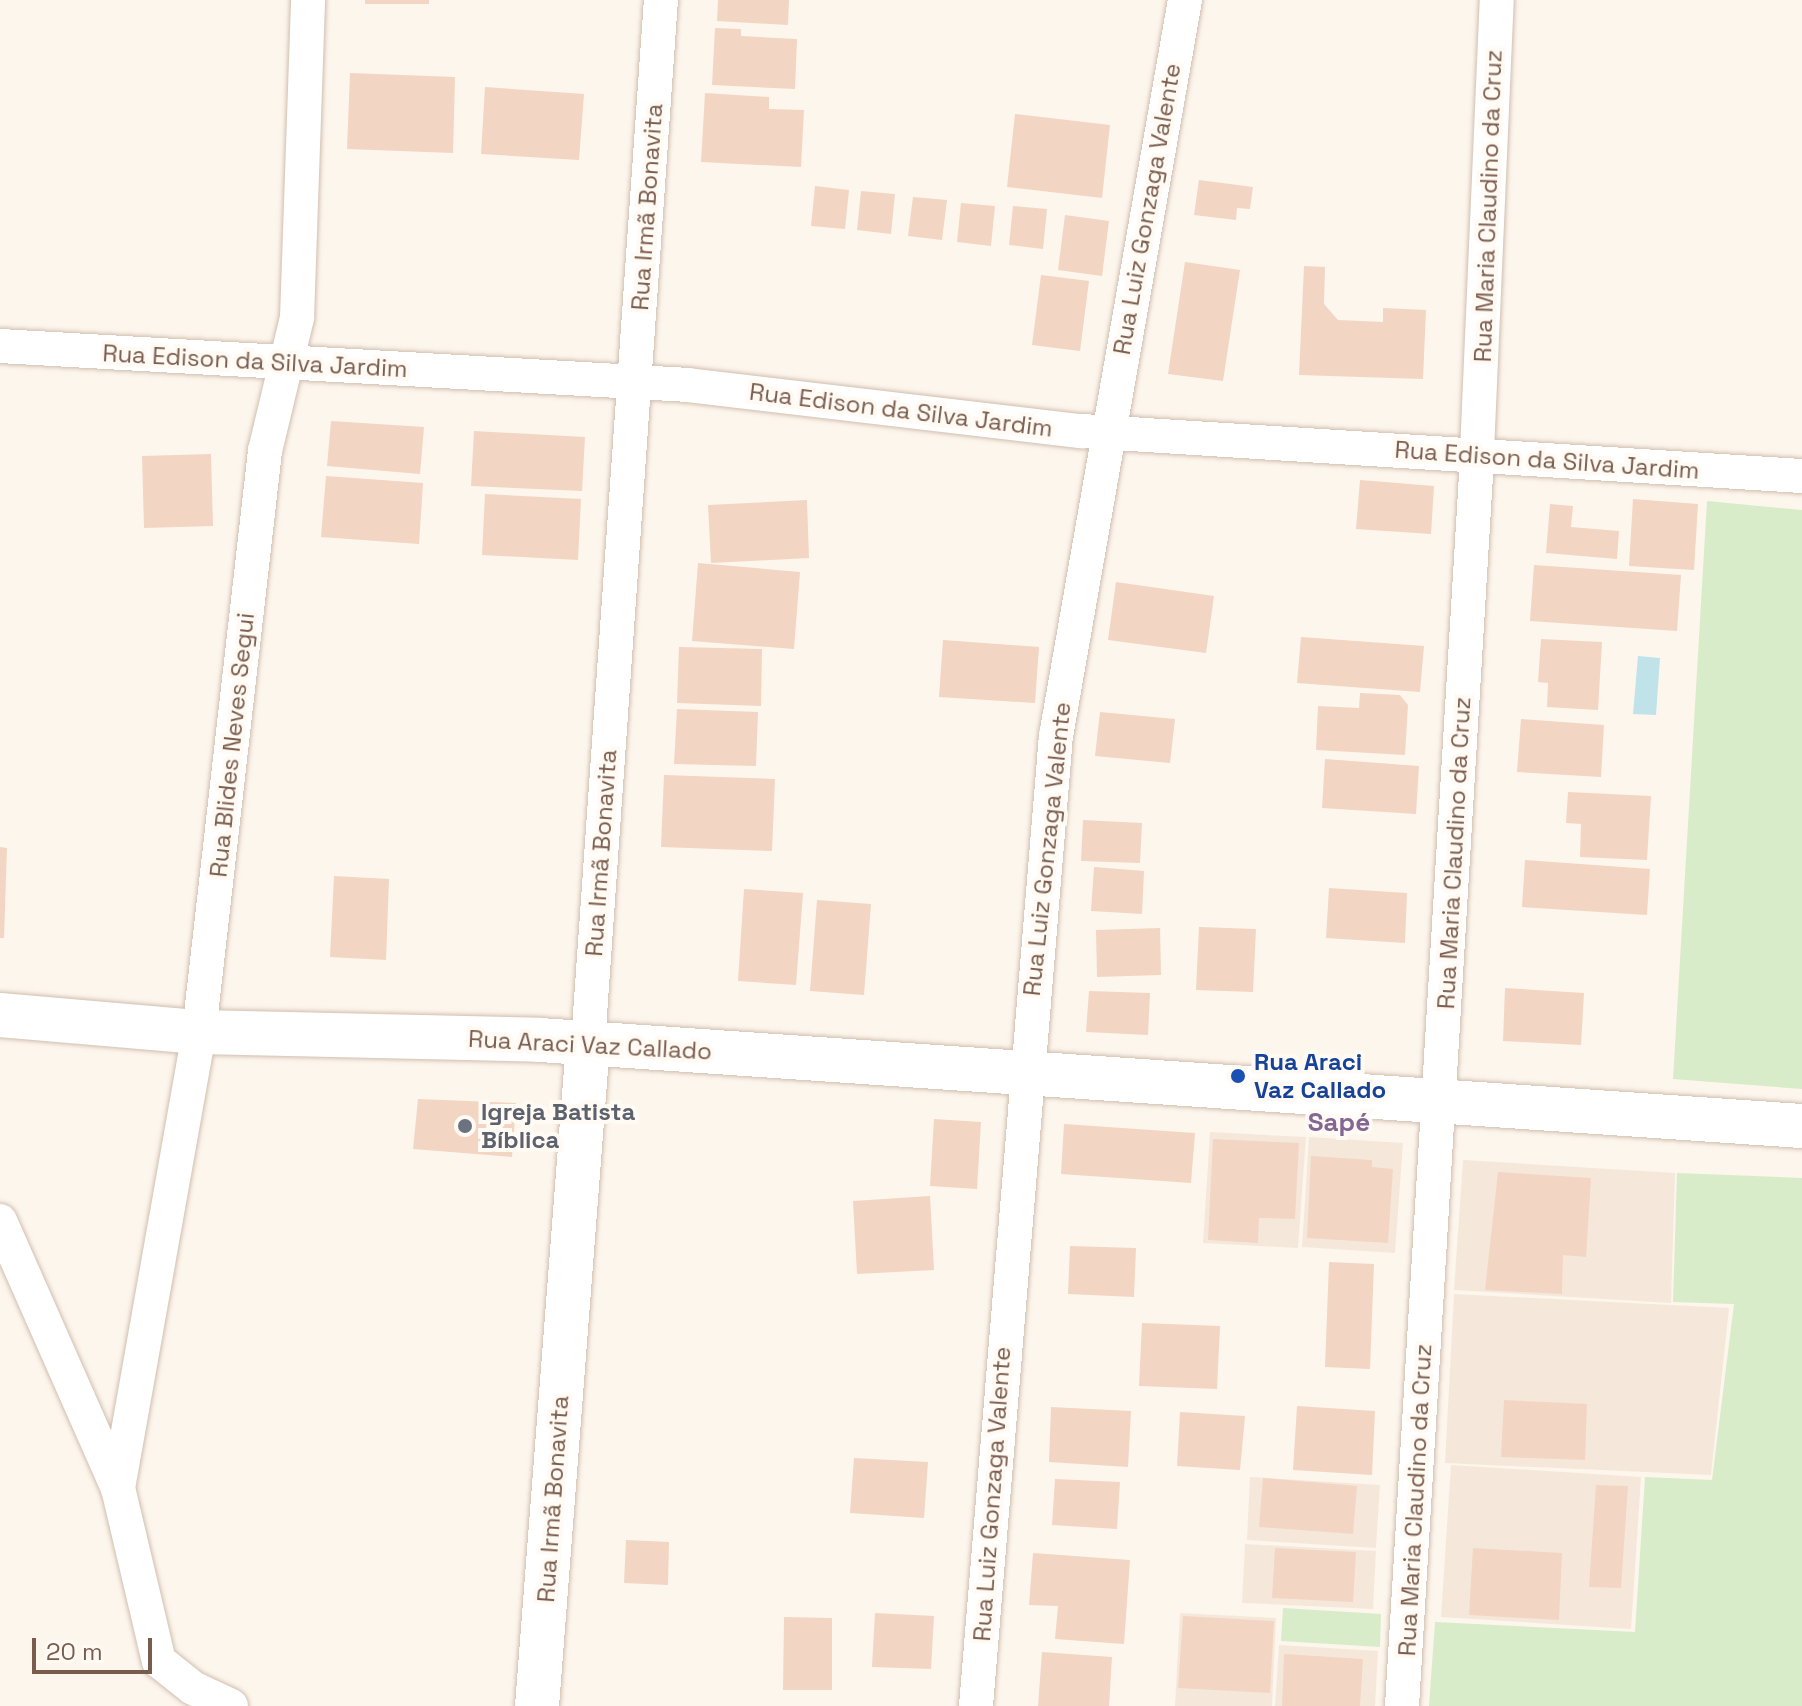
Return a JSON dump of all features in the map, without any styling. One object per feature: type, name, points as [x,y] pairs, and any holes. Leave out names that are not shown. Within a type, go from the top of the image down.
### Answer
[{"type":"main road","name":"Rua Araci Vaz Callado","points":[[0,1015],[199,1032],[588,1043],[1802,1126]]},
{"type":"main road","name":"Rua Irmã Bonavita","points":[[537,1706],[588,1043]]},
{"type":"street","name":"Rua Blides Neves Segui","points":[[118,1488],[199,1032],[265,451],[289,363],[297,318],[308,0]]},
{"type":"street","name":"Rua Irmã Bonavita","points":[[588,1043],[661,0]]},
{"type":"street","name":"Rua Luiz Gonzaga Valente","points":[[976,1706],[1025,1073],[1056,736],[1185,0]]},
{"type":"street","name":"Rua Maria Claudino da Cruz","points":[[1402,1706],[1477,455],[1497,0]]},
{"type":"street","name":"Rua Edison da Silva Jardim","points":[[0,346],[635,383],[1107,432],[1802,476]]},
{"type":"street","points":[[0,1221],[118,1488],[159,1661],[193,1688],[231,1706]]},
{"type":"shaded area","points":[[1210,1132],[1306,1137],[1298,1248],[1203,1243]]},
{"type":"shaded area","points":[[1309,1137],[1403,1143],[1395,1253],[1302,1247]]},
{"type":"shaded area","points":[[1463,1160],[1675,1173],[1671,1303],[1454,1290]]},
{"type":"shaded area","points":[[1454,1294],[1729,1308],[1711,1475],[1445,1463]]},
{"type":"shaded area","points":[[1451,1465],[1641,1477],[1631,1629],[1441,1617]]},
{"type":"shaded area","points":[[1250,1477],[1380,1485],[1376,1548],[1247,1540]]},
{"type":"shaded area","points":[[1245,1544],[1376,1551],[1373,1609],[1242,1603]]},
{"type":"shaded area","points":[[1180,1613],[1276,1618],[1272,1706],[1175,1706]]},
{"type":"shaded area","points":[[1279,1645],[1378,1651],[1375,1706],[1275,1706]]},
{"type":"green space","points":[[1707,501],[1802,510],[1802,1089],[1673,1079]]},
{"type":"green space","points":[[1677,1173],[1802,1178],[1802,1706],[1429,1706],[1435,1622],[1635,1632],[1645,1477],[1712,1480],[1734,1304],[1673,1302]]},
{"type":"green space","points":[[1283,1608],[1381,1614],[1380,1647],[1281,1641]]},
{"type":"water","points":[[1638,656],[1660,658],[1656,715],[1633,714]]},
{"type":"building","points":[[365,0],[429,0],[429,4],[365,4]]},
{"type":"building","points":[[718,0],[789,0],[788,25],[717,21]]},
{"type":"building","points":[[715,28],[741,29],[741,36],[797,39],[795,89],[712,85]]},
{"type":"building","points":[[350,73],[455,77],[453,153],[347,149]]},
{"type":"building","points":[[485,87],[584,94],[579,160],[481,154]]},
{"type":"building","points":[[705,93],[769,97],[769,109],[804,110],[801,167],[701,162]]},
{"type":"building","points":[[1015,114],[1110,125],[1102,198],[1007,187]]},
{"type":"building","points":[[1199,180],[1253,187],[1250,209],[1237,208],[1236,220],[1194,215]]},
{"type":"building","points":[[815,186],[849,190],[845,229],[811,226]]},
{"type":"building","points":[[861,191],[895,194],[891,234],[857,230]]},
{"type":"building","points":[[913,197],[947,200],[942,240],[908,236]]},
{"type":"building","points":[[961,203],[995,206],[991,246],[957,242]]},
{"type":"building","points":[[1013,206],[1047,209],[1043,249],[1009,245]]},
{"type":"building","points":[[1065,215],[1109,221],[1102,276],[1058,270]]},
{"type":"building","points":[[1185,262],[1240,270],[1223,381],[1168,374]]},
{"type":"building","points":[[1304,266],[1325,267],[1324,304],[1338,320],[1383,322],[1383,308],[1426,310],[1423,379],[1299,375]]},
{"type":"building","points":[[1041,275],[1089,281],[1080,351],[1032,345]]},
{"type":"building","points":[[331,421],[424,427],[420,474],[327,466]]},
{"type":"building","points":[[474,431],[585,437],[582,491],[471,486]]},
{"type":"building","points":[[211,454],[213,526],[144,528],[142,456]]},
{"type":"building","points":[[326,476],[423,483],[419,544],[321,537]]},
{"type":"building","points":[[1360,480],[1434,486],[1431,534],[1356,529]]},
{"type":"building","points":[[485,494],[581,499],[578,560],[482,555]]},
{"type":"building","points":[[1633,499],[1698,504],[1694,570],[1629,566]]},
{"type":"building","points":[[807,500],[809,558],[711,563],[708,505]]},
{"type":"building","points":[[1550,504],[1573,506],[1571,527],[1619,531],[1617,559],[1546,553]]},
{"type":"building","points":[[698,563],[800,572],[794,649],[692,641]]},
{"type":"building","points":[[1534,565],[1681,575],[1677,631],[1530,621]]},
{"type":"building","points":[[1116,582],[1214,596],[1206,653],[1108,640]]},
{"type":"building","points":[[1301,637],[1424,646],[1420,692],[1297,683]]},
{"type":"building","points":[[1541,639],[1602,642],[1598,710],[1547,707],[1548,683],[1538,682]]},
{"type":"building","points":[[943,640],[1039,647],[1035,703],[939,697]]},
{"type":"building","points":[[679,647],[762,649],[761,706],[677,703]]},
{"type":"building","points":[[1360,693],[1400,695],[1408,705],[1405,755],[1316,750],[1318,706],[1359,708]]},
{"type":"building","points":[[677,709],[758,712],[756,766],[674,764]]},
{"type":"building","points":[[1100,712],[1175,719],[1170,763],[1095,756]]},
{"type":"building","points":[[1521,719],[1604,725],[1601,777],[1517,772]]},
{"type":"building","points":[[1325,759],[1419,766],[1416,814],[1322,808]]},
{"type":"building","points":[[664,775],[775,779],[772,851],[661,847]]},
{"type":"building","points":[[1568,792],[1651,796],[1647,860],[1580,857],[1581,824],[1566,823]]},
{"type":"building","points":[[1083,820],[1142,823],[1140,863],[1081,861]]},
{"type":"building","points":[[0,847],[7,848],[4,938],[0,938]]},
{"type":"building","points":[[1525,860],[1650,869],[1647,915],[1522,907]]},
{"type":"building","points":[[1094,867],[1144,871],[1142,914],[1091,911]]},
{"type":"building","points":[[334,876],[389,879],[386,960],[330,957]]},
{"type":"building","points":[[1329,888],[1407,893],[1405,943],[1326,938]]},
{"type":"building","points":[[744,889],[803,893],[796,985],[738,981]]},
{"type":"building","points":[[817,900],[871,904],[864,995],[810,991]]},
{"type":"building","points":[[1199,927],[1256,929],[1253,992],[1196,990]]},
{"type":"building","points":[[1160,928],[1161,975],[1097,977],[1096,930]]},
{"type":"building","points":[[1505,988],[1584,993],[1581,1045],[1503,1041]]},
{"type":"building","points":[[1089,991],[1150,993],[1148,1035],[1086,1032]]},
{"type":"building","name":"Igreja Batista Bíblica","points":[[418,1099],[516,1103],[512,1157],[413,1149]]},
{"type":"building","points":[[934,1119],[981,1122],[977,1189],[930,1186]]},
{"type":"building","points":[[1064,1124],[1195,1133],[1191,1183],[1061,1174]]},
{"type":"building","points":[[1213,1139],[1299,1143],[1295,1219],[1259,1218],[1258,1243],[1208,1240]]},
{"type":"building","points":[[1311,1156],[1372,1160],[1372,1167],[1393,1169],[1388,1243],[1307,1238]]},
{"type":"building","points":[[1498,1172],[1591,1178],[1586,1257],[1563,1255],[1562,1294],[1485,1290]]},
{"type":"building","points":[[930,1196],[934,1270],[857,1274],[853,1201]]},
{"type":"building","points":[[1070,1246],[1136,1248],[1134,1297],[1068,1294]]},
{"type":"building","points":[[1329,1262],[1374,1264],[1370,1369],[1325,1367]]},
{"type":"building","points":[[1142,1323],[1220,1326],[1217,1389],[1139,1386]]},
{"type":"building","points":[[1504,1400],[1587,1404],[1585,1460],[1501,1457]]},
{"type":"building","points":[[1297,1406],[1375,1411],[1372,1475],[1293,1470]]},
{"type":"building","points":[[1051,1407],[1131,1411],[1128,1467],[1049,1462]]},
{"type":"building","points":[[1180,1412],[1245,1416],[1240,1470],[1177,1466]]},
{"type":"building","points":[[854,1458],[928,1462],[924,1518],[850,1513]]},
{"type":"building","points":[[1263,1478],[1357,1486],[1353,1534],[1259,1527]]},
{"type":"building","points":[[1055,1479],[1120,1482],[1117,1529],[1052,1525]]},
{"type":"building","points":[[1596,1485],[1628,1486],[1621,1588],[1589,1587]]},
{"type":"building","points":[[626,1540],[669,1542],[668,1585],[624,1583]]},
{"type":"building","points":[[1275,1548],[1356,1552],[1353,1602],[1272,1598]]},
{"type":"building","points":[[1473,1548],[1562,1553],[1559,1620],[1469,1615]]},
{"type":"building","points":[[1033,1553],[1130,1560],[1124,1644],[1055,1639],[1058,1606],[1029,1605]]},
{"type":"building","points":[[875,1613],[934,1616],[931,1669],[872,1667]]},
{"type":"building","points":[[1183,1616],[1274,1621],[1270,1693],[1178,1688]]},
{"type":"building","points":[[784,1617],[832,1618],[832,1690],[783,1690]]},
{"type":"building","points":[[1042,1652],[1112,1657],[1109,1706],[1038,1706]]},
{"type":"building","points":[[1284,1654],[1363,1659],[1360,1706],[1282,1706]]},
{"type":"place","name":"Rua Araci Vaz Callado","points":[[1238,1076]]},
{"type":"place","name":"Igreja Batista Bíblica","points":[[465,1126]]},
{"type":"district","name":"Sapé","points":[[1339,1123]]}]
